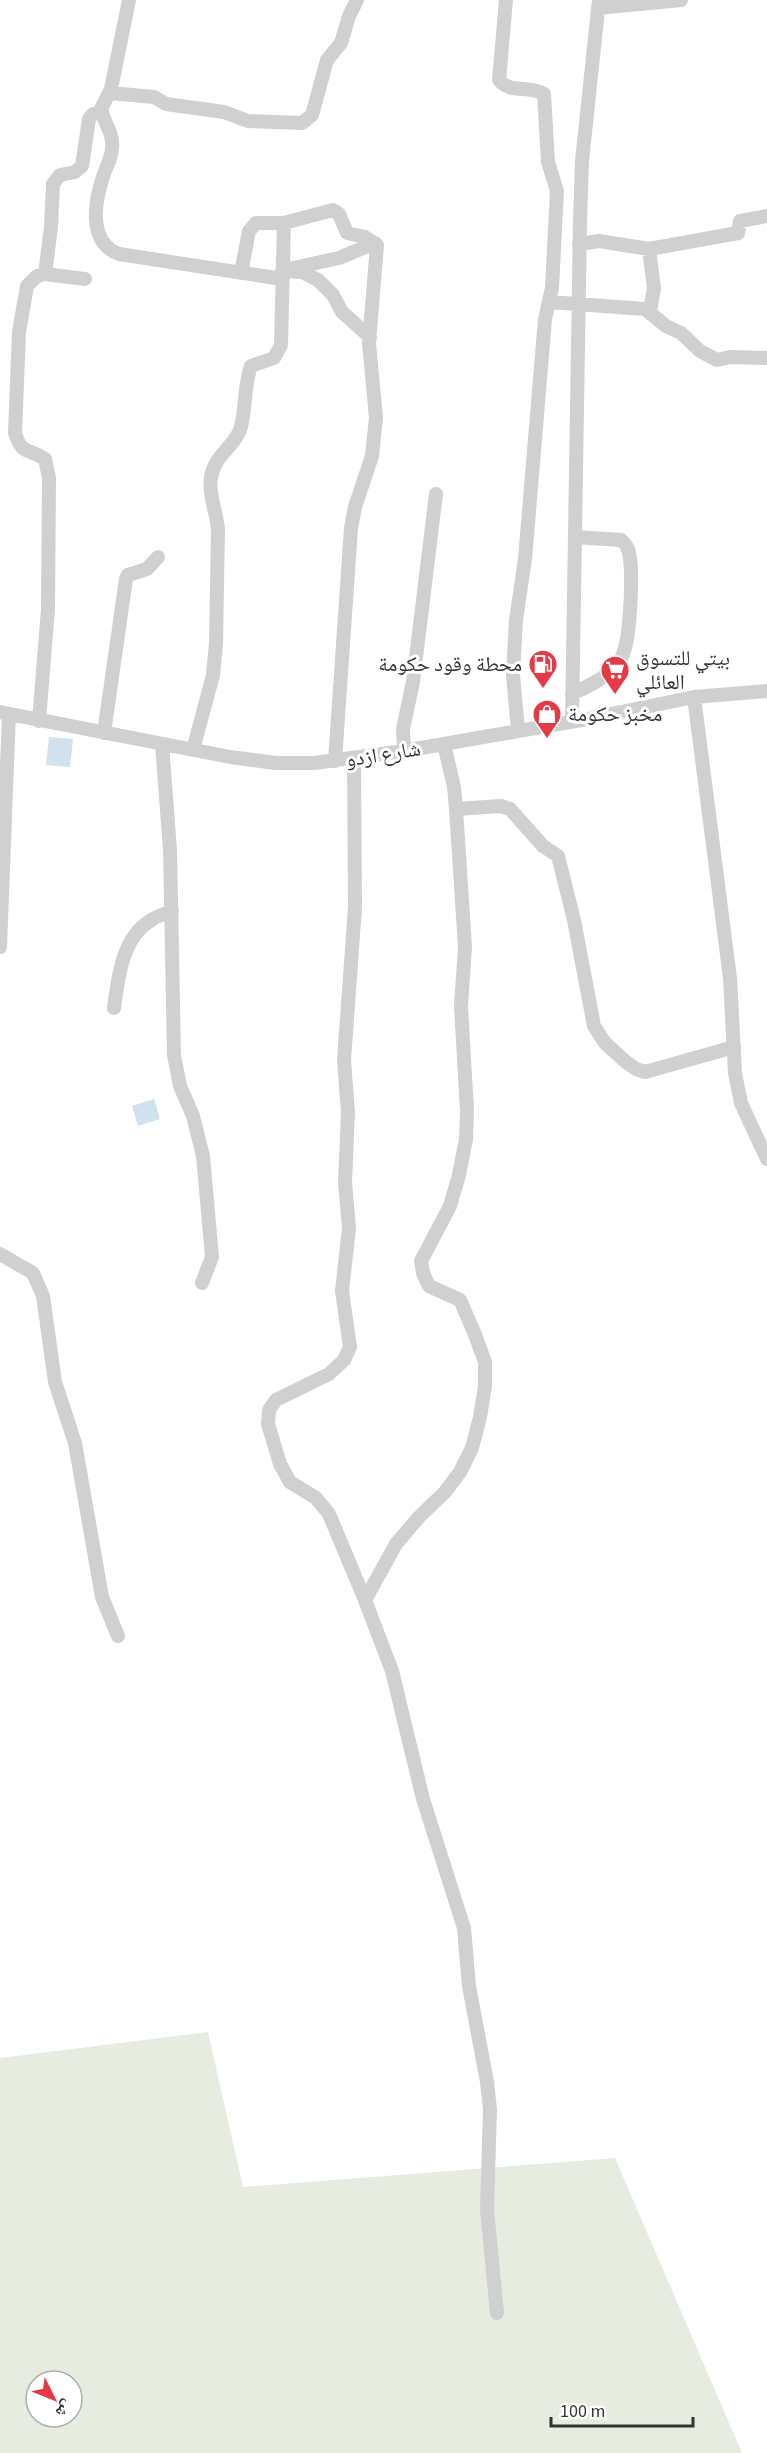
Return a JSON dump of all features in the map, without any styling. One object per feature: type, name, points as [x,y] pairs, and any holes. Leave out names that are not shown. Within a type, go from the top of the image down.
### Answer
[{"type":"street","points":[[129,0],[110,93],[103,101],[102,112],[113,139],[110,161],[99,191],[97,230],[103,244],[113,252],[143,259],[241,273],[282,275],[302,273],[318,280],[333,295],[342,312],[370,337]]},
{"type":"street","points":[[110,93],[154,97],[166,104],[224,112],[248,121],[302,123],[312,115],[327,60],[341,43],[349,16],[357,0]]},
{"type":"street","points":[[506,0],[499,80],[507,87],[539,91],[544,94],[546,151],[556,191],[549,302],[545,319],[525,559],[516,620],[513,675],[518,730]]},
{"type":"street","points":[[572,721],[582,161],[598,4],[681,0]]},
{"type":"street","points":[[45,274],[51,227],[53,184],[60,175],[75,172],[82,166],[89,119],[93,114],[102,112]]},
{"type":"street","points":[[241,273],[252,226],[256,223],[284,223],[333,210],[339,214],[347,234],[365,237],[375,243],[377,253],[370,337],[376,418],[372,456],[355,507],[351,528],[336,761]]},
{"type":"street","points":[[579,244],[599,241],[649,249],[738,232],[740,220],[767,216]]},
{"type":"street","points":[[193,750],[213,675],[216,644],[218,529],[211,501],[211,481],[215,464],[240,430],[251,366],[267,363],[279,352],[281,345],[284,223]]},
{"type":"street","points":[[282,275],[297,266],[339,258],[375,243]]},
{"type":"street","points":[[649,249],[654,288],[650,311]]},
{"type":"street","points":[[39,721],[48,609],[49,477],[45,459],[25,452],[18,445],[14,420],[24,295],[31,281],[45,274],[85,279]]},
{"type":"street","points":[[549,302],[639,307],[650,311],[666,326],[681,333],[700,351],[717,360],[730,357],[767,358]]},
{"type":"street","points":[[404,751],[404,729],[413,682],[436,494]]},
{"type":"street","points":[[572,694],[597,681],[613,669],[623,655],[630,621],[630,560],[627,546],[621,540],[575,537]]},
{"type":"street","points":[[104,733],[126,579],[128,575],[147,568],[158,557]]},
{"type":"street","name":"شارع ازدو","points":[[6,717],[193,750],[293,764],[354,759],[404,751],[694,697],[767,691]]},
{"type":"street","points":[[694,697],[728,951],[733,1005],[735,1073],[741,1103],[767,1159]]},
{"type":"street","points":[[0,749],[2,724],[6,717]]},
{"type":"street","points":[[0,947],[6,717]]},
{"type":"street","points":[[162,744],[172,911],[174,1055],[180,1086],[194,1116],[203,1156],[206,1214],[211,1247],[210,1265],[202,1283]]},
{"type":"street","points":[[365,1599],[396,1544],[445,1492],[460,1472],[472,1448],[485,1386],[485,1362],[463,1304],[452,1295],[429,1286],[423,1273],[422,1262],[430,1241],[450,1206],[466,1139],[467,1111],[461,1006],[465,947],[454,787],[444,744]]},
{"type":"street","points":[[354,759],[355,907],[344,1060],[348,1113],[345,1182],[349,1228],[342,1291],[350,1333],[350,1347],[344,1360],[329,1374],[276,1400],[269,1410],[268,1424],[280,1464],[290,1482],[316,1498],[329,1514],[365,1599],[392,1671],[423,1799],[464,1928],[469,1986],[490,2109],[487,2210],[497,2313]]},
{"type":"street","points":[[456,809],[501,806],[510,809],[543,846],[558,856],[574,920],[594,1026],[605,1042],[627,1062],[645,1072],[734,1047]]},
{"type":"street","points":[[114,1008],[120,975],[132,939],[150,921],[172,911]]},
{"type":"street","points":[[0,1254],[33,1273],[43,1296],[55,1382],[75,1443],[102,1596],[118,1636]]},
{"type":"shaded area","points":[[208,2032],[243,2187],[615,2158],[742,2453],[0,2453],[0,2058]]},
{"type":"water","points":[[49,737],[73,739],[70,767],[46,765]]},
{"type":"water","points":[[154,1099],[160,1119],[138,1126],[132,1106]]},
{"type":"place","name":"محطة وقود حكومة","points":[[543,690]]},
{"type":"place","name":"بيتي للتسوق العائلي","points":[[615,696]]},
{"type":"place","name":"مخبز حكومة","points":[[547,740]]}]
